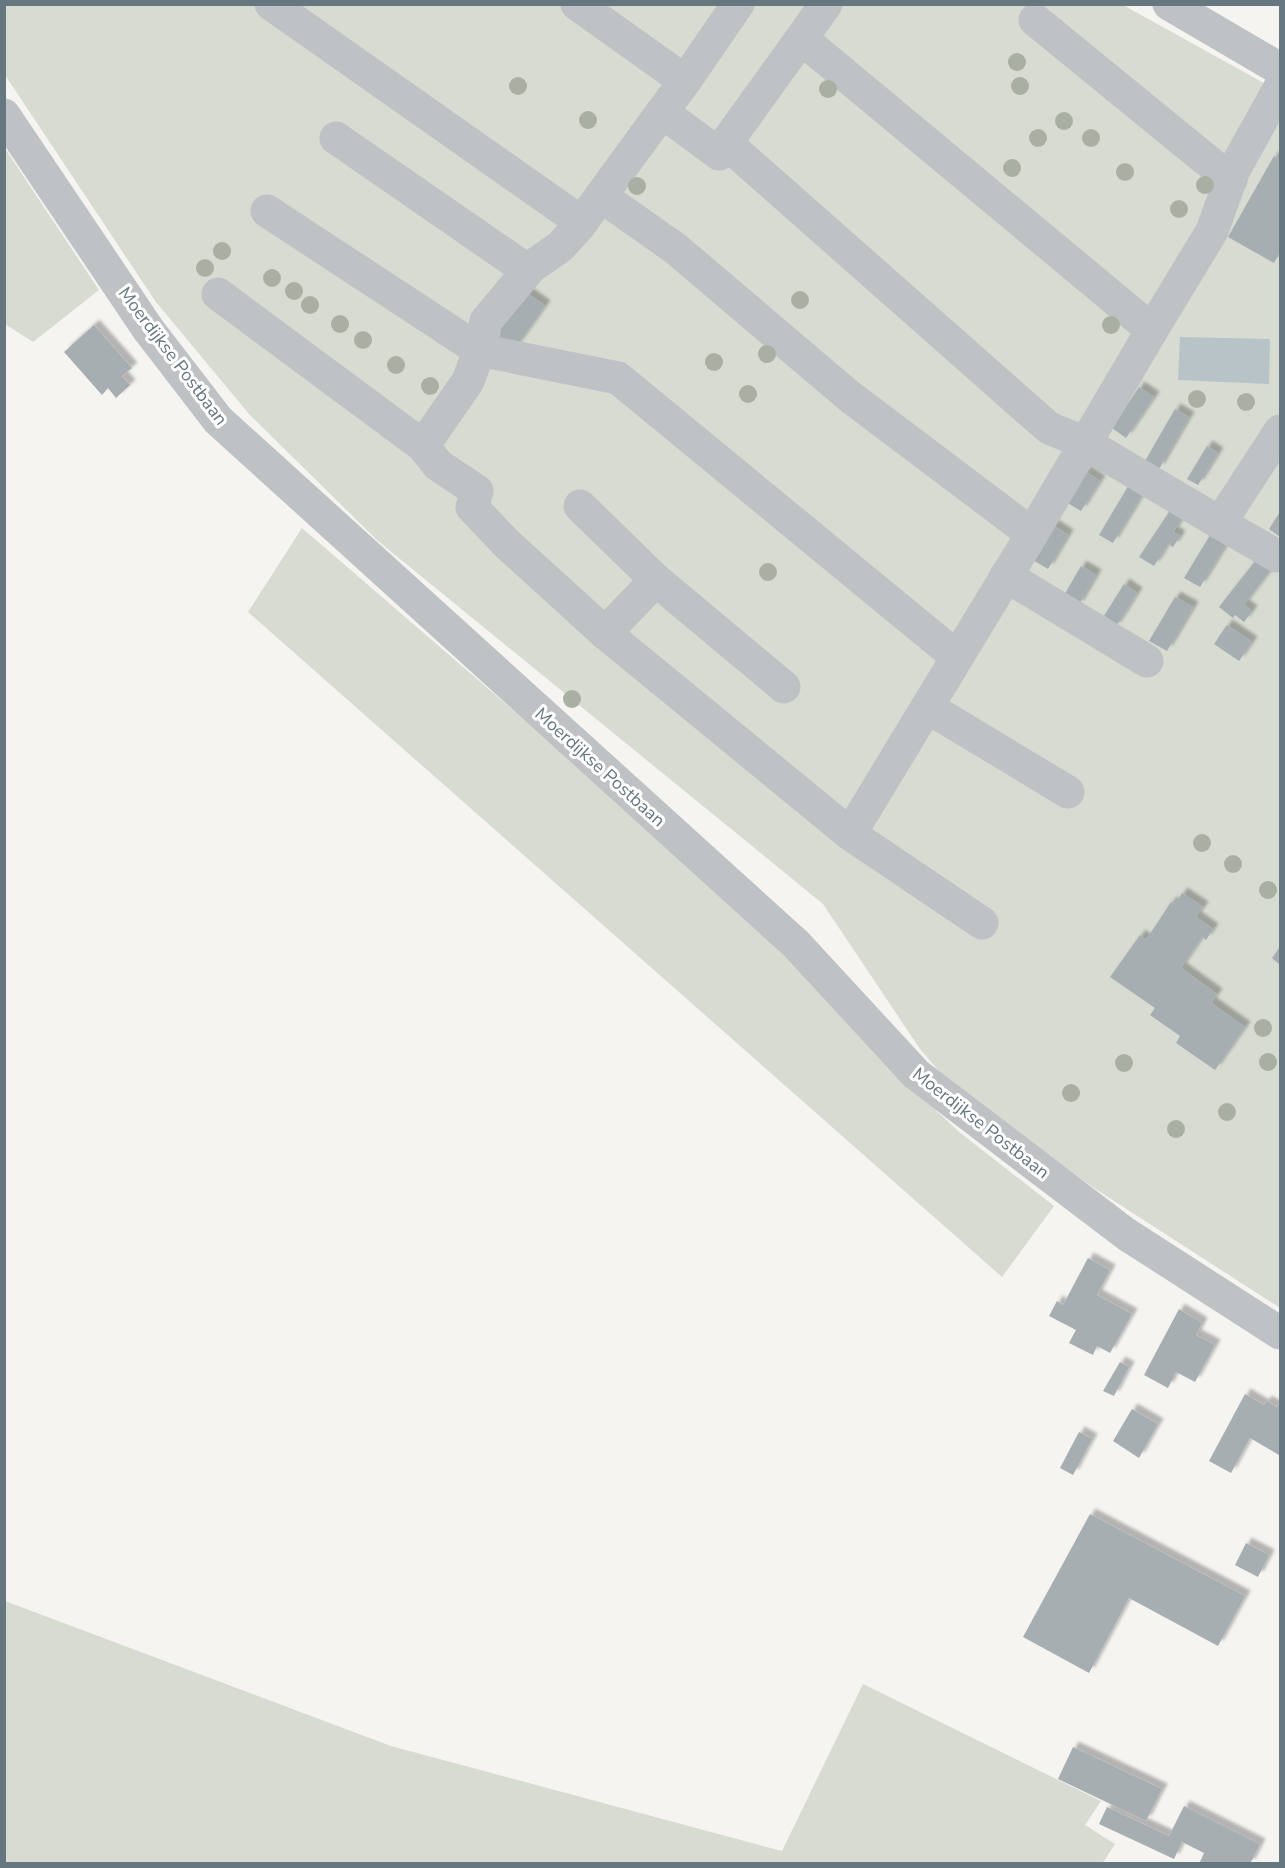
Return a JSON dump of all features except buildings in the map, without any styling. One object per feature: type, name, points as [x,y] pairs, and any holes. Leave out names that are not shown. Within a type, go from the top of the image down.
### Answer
[{"type":"street","points":[[271,4],[582,222]]},
{"type":"street","points":[[577,4],[685,81]]},
{"type":"street","points":[[423,446],[468,381],[486,321],[527,270],[560,247],[582,222],[738,4]]},
{"type":"street","points":[[662,112],[718,154],[826,4]]},
{"type":"street","points":[[1169,4],[1281,69]]},
{"type":"street","points":[[1035,20],[1231,180]]},
{"type":"street","points":[[802,39],[1152,330]]},
{"type":"street","points":[[850,834],[1212,231],[1234,170],[1281,87]]},
{"type":"street","name":"Moerdijkse Postbaan","points":[[4,115],[148,329],[218,420],[796,944],[916,1074],[1126,1234],[1281,1333]]},
{"type":"street","points":[[336,138],[527,270]]},
{"type":"street","points":[[726,143],[1049,428],[1084,443],[1277,556]]},
{"type":"street","points":[[601,196],[676,249],[849,396],[1032,534]]},
{"type":"street","points":[[267,211],[479,350],[618,378],[957,657]]},
{"type":"street","points":[[218,294],[423,446],[438,465],[477,491],[472,507],[506,543],[605,633],[850,834],[982,923]]},
{"type":"street","points":[[1220,523],[1281,431]]},
{"type":"street","points":[[580,506],[656,580],[784,687]]},
{"type":"street","points":[[1006,576],[1147,661]]},
{"type":"street","points":[[605,633],[656,580]]},
{"type":"street","points":[[927,707],[1068,792]]},
{"type":"shaded area","points":[[4,5],[1123,5],[1280,92],[1280,1308],[1094,1188],[1007,1126],[939,1071],[920,1049],[823,904],[378,541],[249,414],[156,302],[5,75]]},
{"type":"shaded area","points":[[4,147],[99,290],[33,342],[5,324]]},
{"type":"shaded area","points":[[1180,337],[1270,339],[1269,384],[1178,380]]},
{"type":"shaded area","points":[[302,528],[680,854],[779,944],[883,1060],[958,1131],[1054,1206],[1002,1277],[248,612]]},
{"type":"shaded area","points":[[5,1601],[391,1746],[782,1851],[863,1684],[1101,1801],[1085,1825],[1115,1844],[1102,1864],[5,1863]]}]
